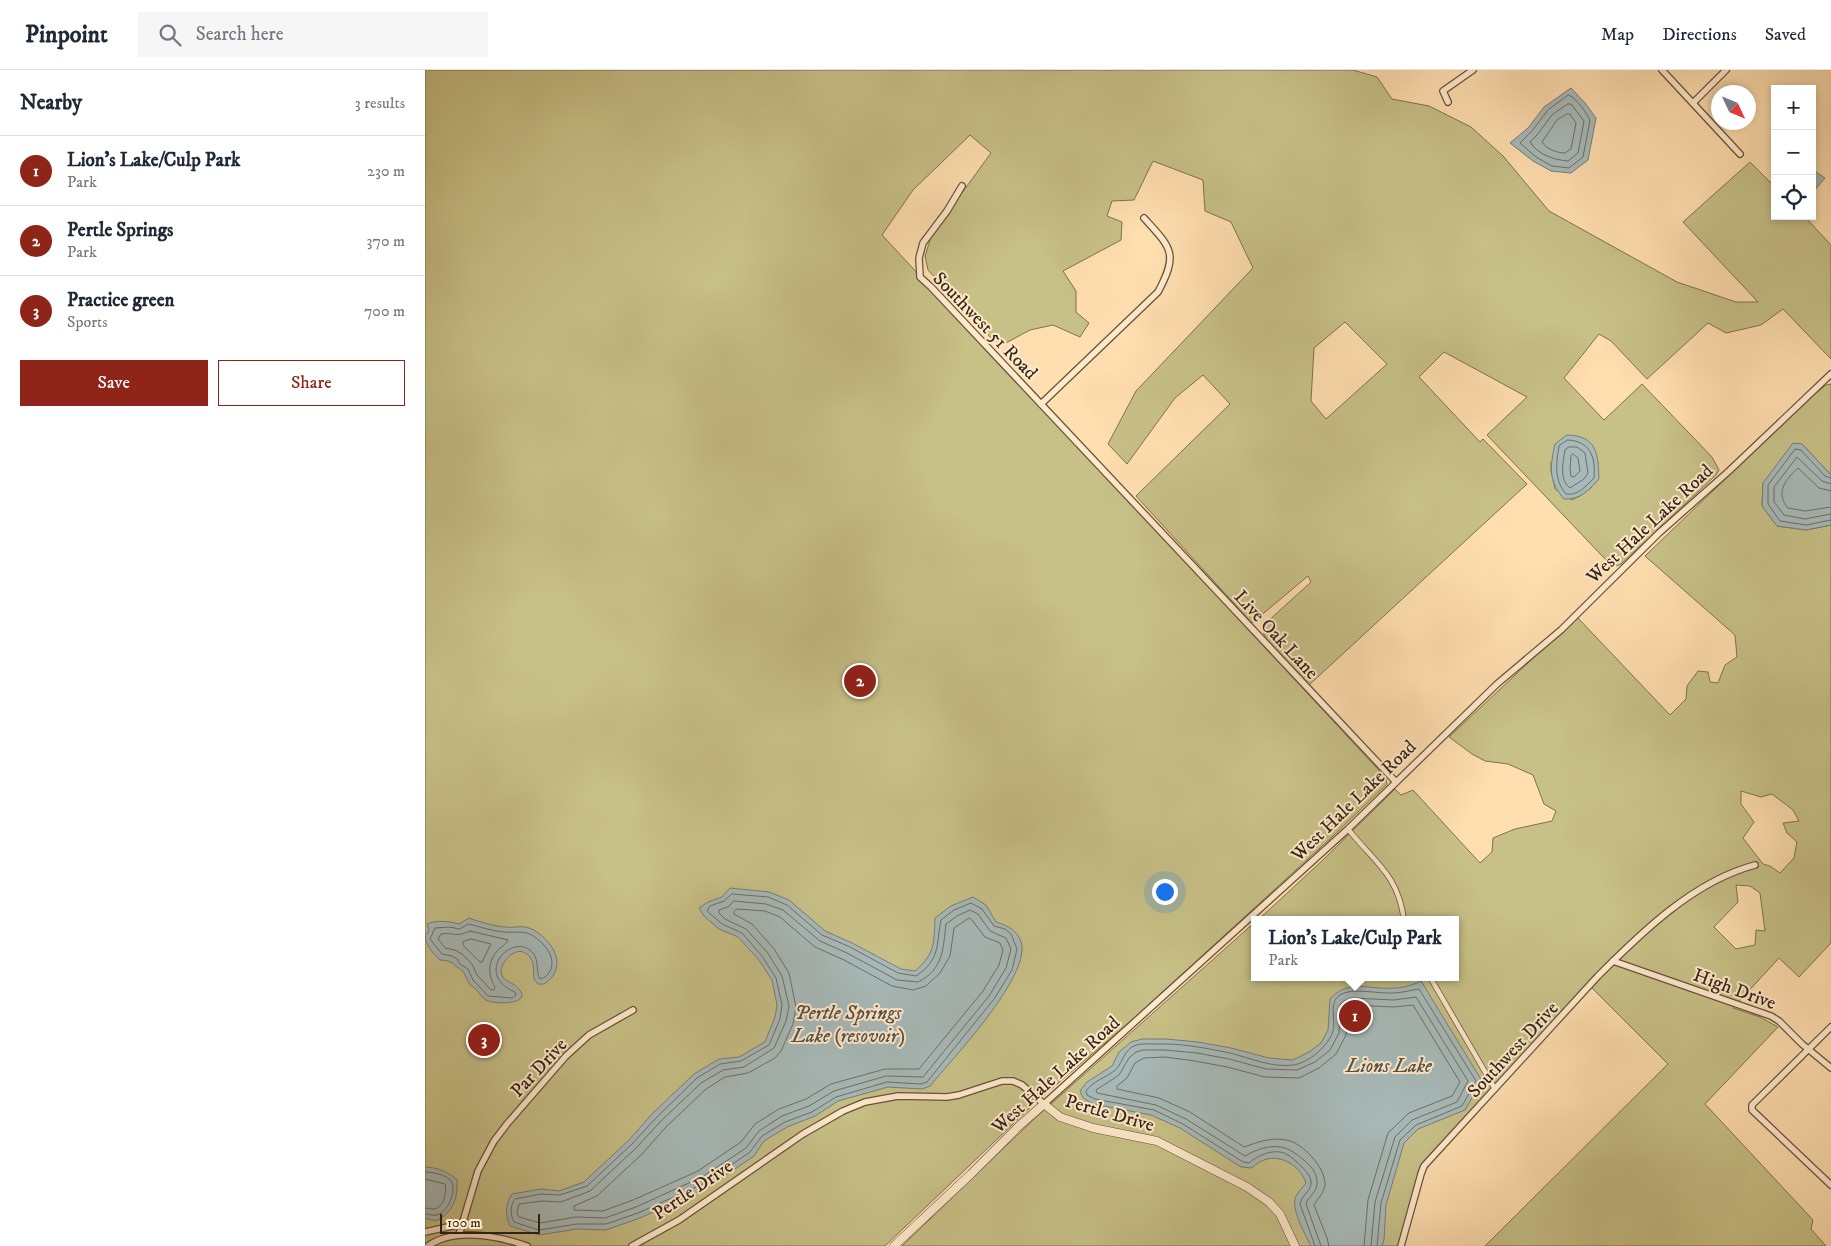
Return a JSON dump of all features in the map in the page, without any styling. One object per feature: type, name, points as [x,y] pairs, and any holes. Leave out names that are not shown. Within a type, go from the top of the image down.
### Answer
[{"type":"street","points":[[1448,102],[1443,91],[1473,70]]},
{"type":"street","points":[[1662,70],[1740,154]]},
{"type":"street","points":[[1693,103],[1726,70]]},
{"type":"street","name":"Southwest 51 Road","points":[[962,186],[947,211],[923,243],[919,258],[920,277],[1137,506]]},
{"type":"street","name":"Southwest 51 Road","points":[[1041,404],[1158,292],[1168,274],[1171,256],[1161,238],[1143,218]]},
{"type":"street","name":"West Hale Lake Road","points":[[1253,916],[1348,830],[1497,684],[1561,630],[1659,533],[1729,471],[1831,375]]},
{"type":"street","name":"Live Oak Lane","points":[[1137,506],[1396,782]]},
{"type":"street","points":[[1348,830],[1386,870],[1400,899],[1403,916]]},
{"type":"street","name":"Southwest Drive","points":[[1401,1246],[1424,1166],[1613,961],[1686,898],[1725,874],[1755,865]]},
{"type":"street","name":"West Hale Lake Road","points":[[895,1246],[1019,1126],[1251,917]]},
{"type":"street","name":"High Drive","points":[[1613,961],[1771,1016],[1831,1068]]},
{"type":"street","points":[[1432,981],[1495,1089]]},
{"type":"street","name":"Par Drive","points":[[459,1236],[461,1224],[482,1162],[507,1124],[566,1056],[589,1035],[633,1010]]},
{"type":"street","points":[[1831,1027],[1752,1105],[1752,1110],[1831,1185]]},
{"type":"street","name":"Pertle Drive","points":[[632,1246],[679,1220],[803,1134],[843,1111],[865,1102],[898,1096],[947,1097],[959,1095],[1002,1081],[1013,1081],[1021,1085],[1060,1117],[1093,1128],[1157,1141],[1247,1187],[1269,1202],[1279,1214],[1295,1246]]},
{"type":"street","points":[[425,1232],[461,1224]]},
{"type":"street","points":[[428,1246],[443,1237],[459,1236],[497,1238],[527,1246]]},
{"type":"shaded area","points":[[425,70],[1353,70],[1377,77],[1392,99],[1429,106],[1471,127],[1503,156],[1549,211],[1677,282],[1736,302],[1758,302],[1683,222],[1750,162],[1771,183],[1771,220],[1808,220],[1831,245],[1831,359],[1783,309],[1761,325],[1726,333],[1708,323],[1647,379],[1611,341],[1599,334],[1564,378],[1604,420],[1642,384],[1712,457],[1719,470],[1716,475],[1621,564],[1616,566],[1606,560],[1487,435],[1527,397],[1444,352],[1419,377],[1480,442],[1483,439],[1527,484],[1309,685],[1265,637],[1263,631],[1266,623],[1311,582],[1308,576],[1252,623],[1136,496],[1230,404],[1203,375],[1175,398],[1127,464],[1108,444],[1136,391],[1253,268],[1231,222],[1205,211],[1203,180],[1153,161],[1134,200],[1112,201],[1107,216],[1122,222],[1121,240],[1063,271],[1076,291],[1076,312],[1089,323],[1080,337],[1053,325],[1030,330],[1006,343],[993,340],[928,270],[925,256],[932,234],[991,153],[970,135],[913,190],[882,235],[1386,778],[1387,784],[1332,837],[1134,1018],[1034,1104],[885,1246],[425,1246]],"holes":[[[1345,322],[1387,364],[1326,419],[1311,401],[1314,348]],[[1551,462],[1592,487],[1572,500],[1555,489]]]},
{"type":"shaded area","points":[[1831,384],[1831,475],[1803,445],[1763,483],[1762,506],[1777,526],[1806,530],[1831,525],[1831,943],[1799,977],[1779,958],[1733,1008],[1760,1017],[1778,1027],[1705,1104],[1813,1220],[1811,1229],[1826,1246],[1485,1246],[1668,1064],[1590,986],[1424,1166],[1401,1246],[902,1246],[1033,1120],[1251,926],[1251,981],[1459,981],[1459,916],[1262,916],[1395,789],[1401,795],[1413,790],[1480,863],[1492,852],[1493,838],[1515,829],[1552,821],[1556,811],[1544,804],[1533,775],[1508,764],[1485,761],[1449,737],[1577,617],[1670,715],[1686,699],[1687,686],[1698,671],[1708,672],[1710,682],[1718,683],[1725,665],[1737,657],[1735,635],[1645,556],[1811,397],[1826,385]],"holes":[[[1741,791],[1761,797],[1772,794],[1793,810],[1799,821],[1783,823],[1787,833],[1797,842],[1794,858],[1780,873],[1770,866],[1763,864],[1743,838],[1754,822],[1741,804]],[[1736,885],[1750,886],[1760,893],[1765,931],[1756,930],[1755,945],[1736,949],[1714,927],[1738,902]]]},
{"type":"water","points":[[1571,88],[1596,118],[1588,160],[1571,173],[1551,171],[1533,161],[1510,143],[1528,128],[1544,107]]},
{"type":"water","points":[[1816,172],[1825,178],[1816,189]]},
{"type":"water","points":[[1567,435],[1585,439],[1594,448],[1598,461],[1599,479],[1579,496],[1564,499],[1555,486],[1551,466],[1555,444]]},
{"type":"water","points":[[1793,443],[1802,444],[1831,475],[1831,525],[1806,530],[1777,526],[1762,506],[1763,483]]},
{"type":"water","name":"Pertle Springs Lake (resovoir)","points":[[730,888],[769,892],[789,900],[825,931],[901,969],[915,971],[922,965],[930,953],[934,941],[935,918],[951,906],[973,897],[986,905],[996,922],[1011,928],[1018,935],[1022,951],[1018,966],[1010,983],[998,1002],[930,1086],[922,1089],[888,1087],[838,1101],[815,1116],[787,1127],[764,1141],[754,1156],[708,1187],[640,1218],[606,1230],[577,1229],[539,1235],[510,1226],[507,1210],[512,1194],[541,1189],[559,1191],[584,1182],[629,1140],[652,1114],[694,1074],[719,1059],[739,1057],[765,1042],[775,1017],[777,1005],[772,980],[759,960],[738,937],[719,929],[704,916],[699,908],[708,902],[722,897]]},
{"type":"water","points":[[469,918],[498,926],[525,927],[536,931],[551,945],[554,951],[557,962],[553,975],[544,984],[538,984],[534,979],[531,959],[527,954],[522,952],[513,953],[505,961],[501,971],[503,978],[517,986],[522,995],[521,998],[516,1001],[503,1003],[486,1000],[470,985],[463,971],[451,962],[440,960],[437,957],[425,938],[425,934],[429,930],[427,924],[443,921],[459,924]]},
{"type":"water","name":"Lions Lake","points":[[1421,981],[1482,1081],[1465,1110],[1418,1129],[1404,1143],[1386,1205],[1382,1246],[1311,1246],[1299,1221],[1295,1207],[1296,1196],[1306,1183],[1297,1168],[1290,1163],[1275,1158],[1259,1162],[1252,1168],[1241,1167],[1180,1128],[1151,1115],[1093,1104],[1083,1098],[1080,1091],[1087,1082],[1112,1066],[1119,1052],[1131,1042],[1142,1039],[1198,1042],[1269,1058],[1293,1060],[1321,1043],[1328,1030],[1330,999],[1337,993],[1352,987],[1401,987]]},
{"type":"water","points":[[425,1167],[442,1170],[457,1180],[457,1193],[453,1204],[447,1213],[436,1221],[425,1218]]},
{"type":"place","name":"Pertle Springs","points":[[860,681]]},
{"type":"place","name":"Lion's Lake/Culp Park","points":[[1355,1016]]},
{"type":"place","name":"Practice green","points":[[484,1040]]}]
